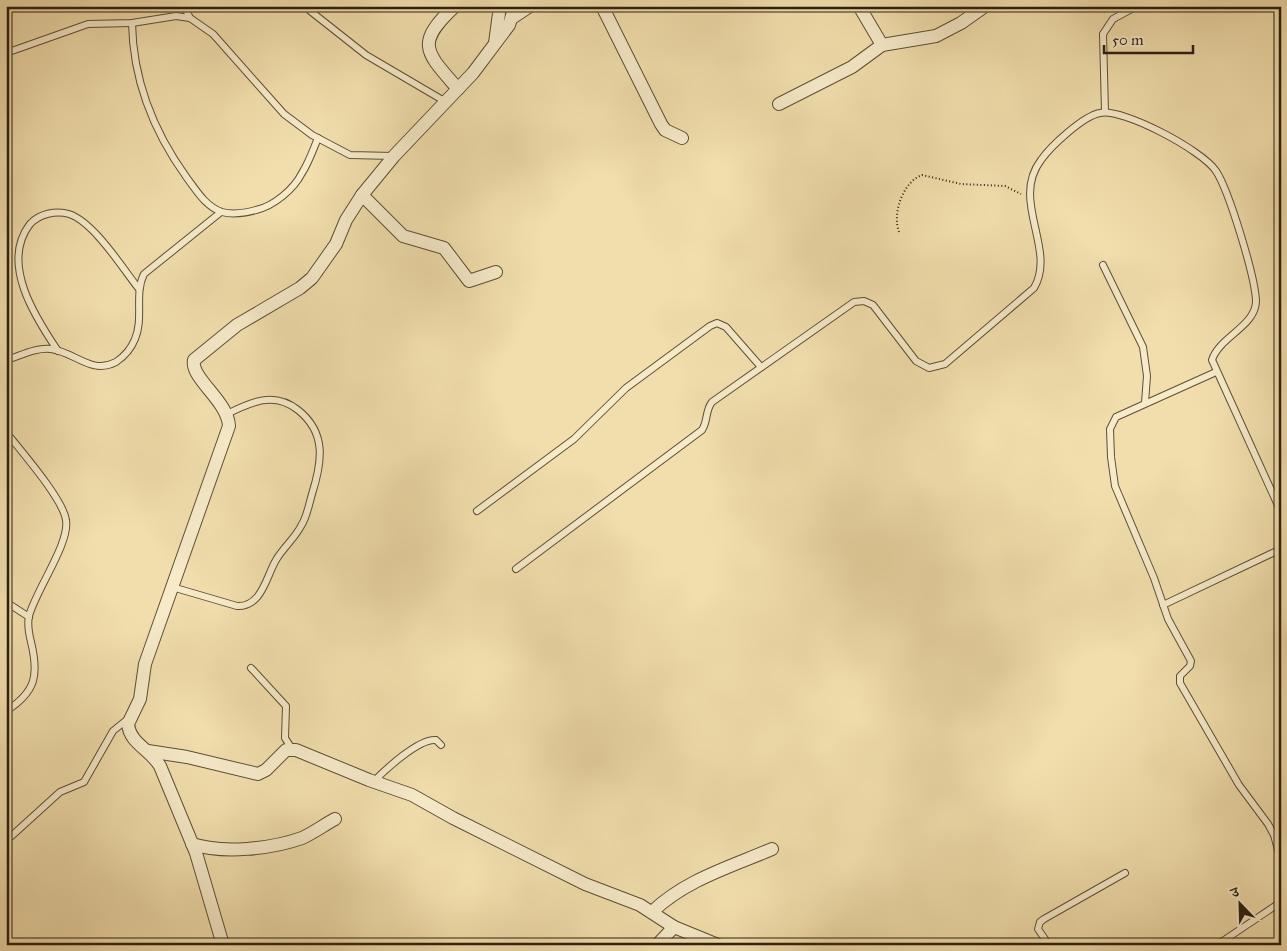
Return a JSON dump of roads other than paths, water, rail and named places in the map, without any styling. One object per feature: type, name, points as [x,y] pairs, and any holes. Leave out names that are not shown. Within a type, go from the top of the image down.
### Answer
[{"type":"street","points":[[455,6],[433,28],[428,43],[432,59],[458,89]]},
{"type":"street","points":[[495,43],[500,6]]},
{"type":"street","points":[[223,945],[192,844],[160,766],[148,751],[130,735],[128,724],[140,698],[145,664],[227,431],[227,414],[194,369],[194,360],[237,325],[300,288],[312,278],[336,244],[346,220],[362,195],[394,156],[458,89],[495,43],[514,12],[530,6]]},
{"type":"street","points":[[602,6],[661,124],[665,130],[682,138]]},
{"type":"street","points":[[860,6],[882,44]]},
{"type":"street","points":[[779,104],[852,67],[882,44],[936,36],[961,23],[985,6]]},
{"type":"street","points":[[362,195],[403,236],[444,248],[469,282],[496,272]]},
{"type":"street","points":[[148,751],[188,757],[258,774],[266,770],[286,750],[292,749],[373,782],[412,795],[453,818],[585,884],[615,895],[652,912],[674,926],[718,945]]},
{"type":"street","points":[[192,844],[221,850],[274,845],[304,837],[335,819]]},
{"type":"street","points":[[652,912],[671,894],[690,883],[772,849]]},
{"type":"street","points":[[657,945],[674,926]]},
{"type":"lane","points":[[184,6],[190,18],[213,34],[284,114],[318,138],[350,154],[394,156]]},
{"type":"lane","points":[[304,6],[366,55],[446,102]]},
{"type":"lane","points":[[1105,112],[1103,34],[1113,19],[1136,6]]},
{"type":"lane","points":[[6,53],[76,26],[96,23],[132,23],[155,18],[190,18]]},
{"type":"lane","points":[[132,23],[136,71],[154,124],[168,152],[199,195],[221,212],[244,214],[261,209],[276,200],[295,184],[303,173],[318,138]]},
{"type":"lane","points":[[516,569],[698,434],[706,425],[707,408],[712,402],[850,304],[859,300],[873,305],[916,362],[929,368],[945,364],[1028,295],[1038,282],[1040,260],[1030,198],[1032,181],[1041,160],[1083,120],[1105,112],[1124,116],[1183,142],[1205,159],[1223,182],[1247,260],[1256,302],[1255,309],[1249,318],[1214,354],[1212,360],[1281,512]]},
{"type":"lane","points":[[6,360],[41,349],[58,351],[95,367],[109,365],[119,360],[130,351],[136,336],[139,290],[144,274],[221,212]]},
{"type":"lane","points":[[58,351],[36,320],[25,300],[15,265],[17,245],[24,230],[33,220],[43,215],[56,213],[70,214],[95,235],[139,290]]},
{"type":"lane","points":[[1103,265],[1143,347],[1147,376],[1145,403]]},
{"type":"lane","points":[[477,511],[574,440],[626,388],[710,326],[717,323],[726,327],[761,367]]},
{"type":"lane","points":[[1216,372],[1121,413],[1112,422],[1111,457],[1117,494],[1154,578],[1163,605],[1192,662],[1180,676],[1180,683],[1239,785],[1268,824],[1274,835],[1281,861]]},
{"type":"lane","points":[[172,587],[237,606],[247,605],[257,599],[274,564],[301,527],[306,516],[320,465],[319,437],[308,419],[294,407],[274,399],[256,401],[227,414]]},
{"type":"lane","points":[[6,432],[58,502],[66,522],[65,537],[41,585],[29,617],[28,626],[36,661],[34,681],[28,693],[6,711]]},
{"type":"lane","points":[[1163,605],[1281,549]]},
{"type":"lane","points":[[6,602],[29,617]]},
{"type":"lane","points":[[252,668],[286,706],[284,738],[292,749]]},
{"type":"lane","points":[[6,841],[60,792],[84,782],[113,731],[130,717]]},
{"type":"lane","points":[[373,782],[396,760],[428,741],[436,740],[440,745]]},
{"type":"lane","points":[[1048,945],[1038,929],[1040,922],[1125,873]]},
{"type":"lane","points":[[1217,945],[1281,902]]}]
